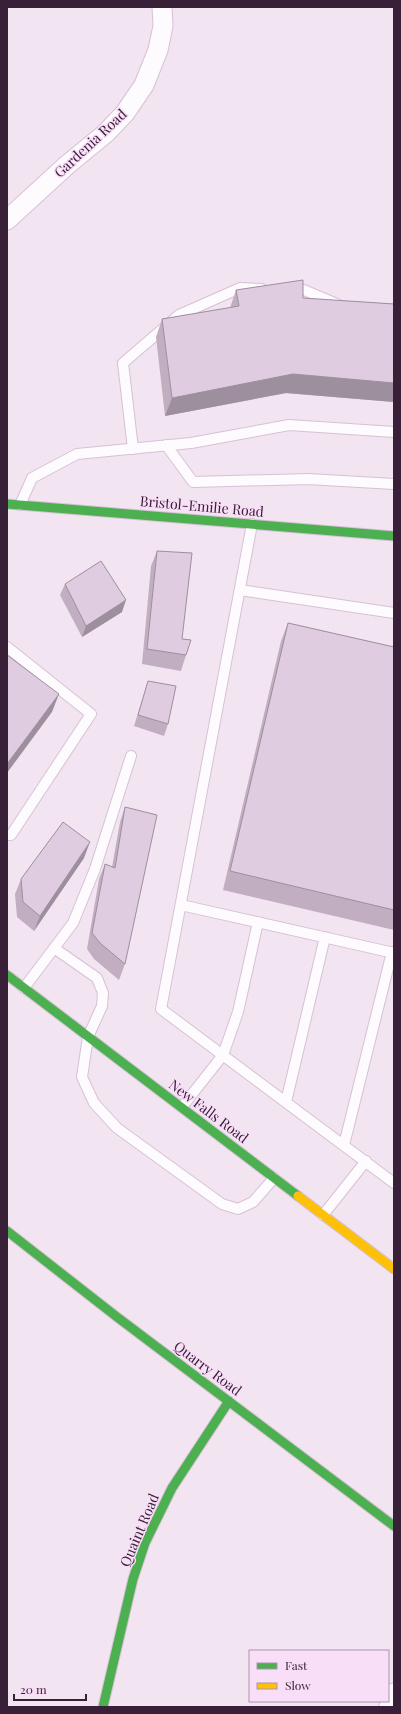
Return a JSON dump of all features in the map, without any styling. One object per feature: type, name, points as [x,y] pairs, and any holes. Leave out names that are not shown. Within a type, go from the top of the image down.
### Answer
[{"type":"street","name":"Gardenia Road","points":[[7,220],[67,165],[106,133],[125,113],[144,85],[158,50],[163,26],[162,7]]},
{"type":"street","name":"Bristol-Emilie Road","points":[[7,504],[394,536]]},
{"type":"street","name":"New Falls Road","points":[[7,975],[394,1269]]},
{"type":"street","name":"Quarry Road","points":[[7,1231],[229,1402],[394,1526]]},
{"type":"street","name":"Quaint Road","points":[[103,1707],[133,1579],[145,1543],[172,1488],[229,1402]]},
{"type":"street","points":[[389,1707],[394,1693]]},
{"type":"lane","points":[[133,449],[123,363],[179,315],[240,288],[304,290],[336,304],[351,305]]},
{"type":"lane","points":[[20,505],[32,478],[78,454],[191,443],[289,425],[394,432]]},
{"type":"lane","points":[[166,445],[193,482],[308,479],[394,484]]},
{"type":"lane","points":[[252,524],[161,1009],[394,1183]]},
{"type":"lane","points":[[240,590],[394,613]]},
{"type":"lane","points":[[7,647],[91,714],[11,835],[7,835]]},
{"type":"lane","points":[[24,988],[73,923],[95,869],[131,756]]},
{"type":"lane","points":[[181,905],[393,952],[344,1145]]},
{"type":"lane","points":[[182,1107],[223,1055],[238,1012],[258,922]]},
{"type":"lane","points":[[286,1102],[326,937]]},
{"type":"lane","points":[[54,948],[96,978],[103,993],[102,1006],[88,1037],[82,1077],[94,1103],[117,1128],[222,1204],[238,1209],[253,1202],[274,1178]]},
{"type":"lane","points":[[323,1215],[366,1161]]},
{"type":"building","points":[[303,280],[303,298],[394,304],[394,383],[293,374],[172,398],[162,319],[239,306],[236,290]]},
{"type":"building","points":[[157,551],[192,553],[182,639],[191,640],[186,655],[147,649]]},
{"type":"building","points":[[101,561],[126,600],[86,626],[65,584]]},
{"type":"building","points":[[288,623],[394,647],[394,910],[230,871]]},
{"type":"building","points":[[7,655],[59,694],[7,764]]},
{"type":"building","points":[[148,681],[176,686],[168,724],[138,715]]},
{"type":"building","points":[[125,807],[157,815],[125,964],[100,943],[92,933],[105,864],[115,868]]},
{"type":"building","points":[[63,822],[90,842],[40,916],[23,902],[21,879]]},
{"type":"traffic: fast","points":[[7,504],[394,536]]},
{"type":"traffic: fast","points":[[7,975],[298,1196]]},
{"type":"traffic: fast","points":[[7,1231],[117,1317],[394,1526]]},
{"type":"traffic: fast","points":[[103,1707],[133,1579],[145,1543],[172,1488],[229,1401]]},
{"type":"traffic: slow","points":[[298,1196],[394,1269]]}]
